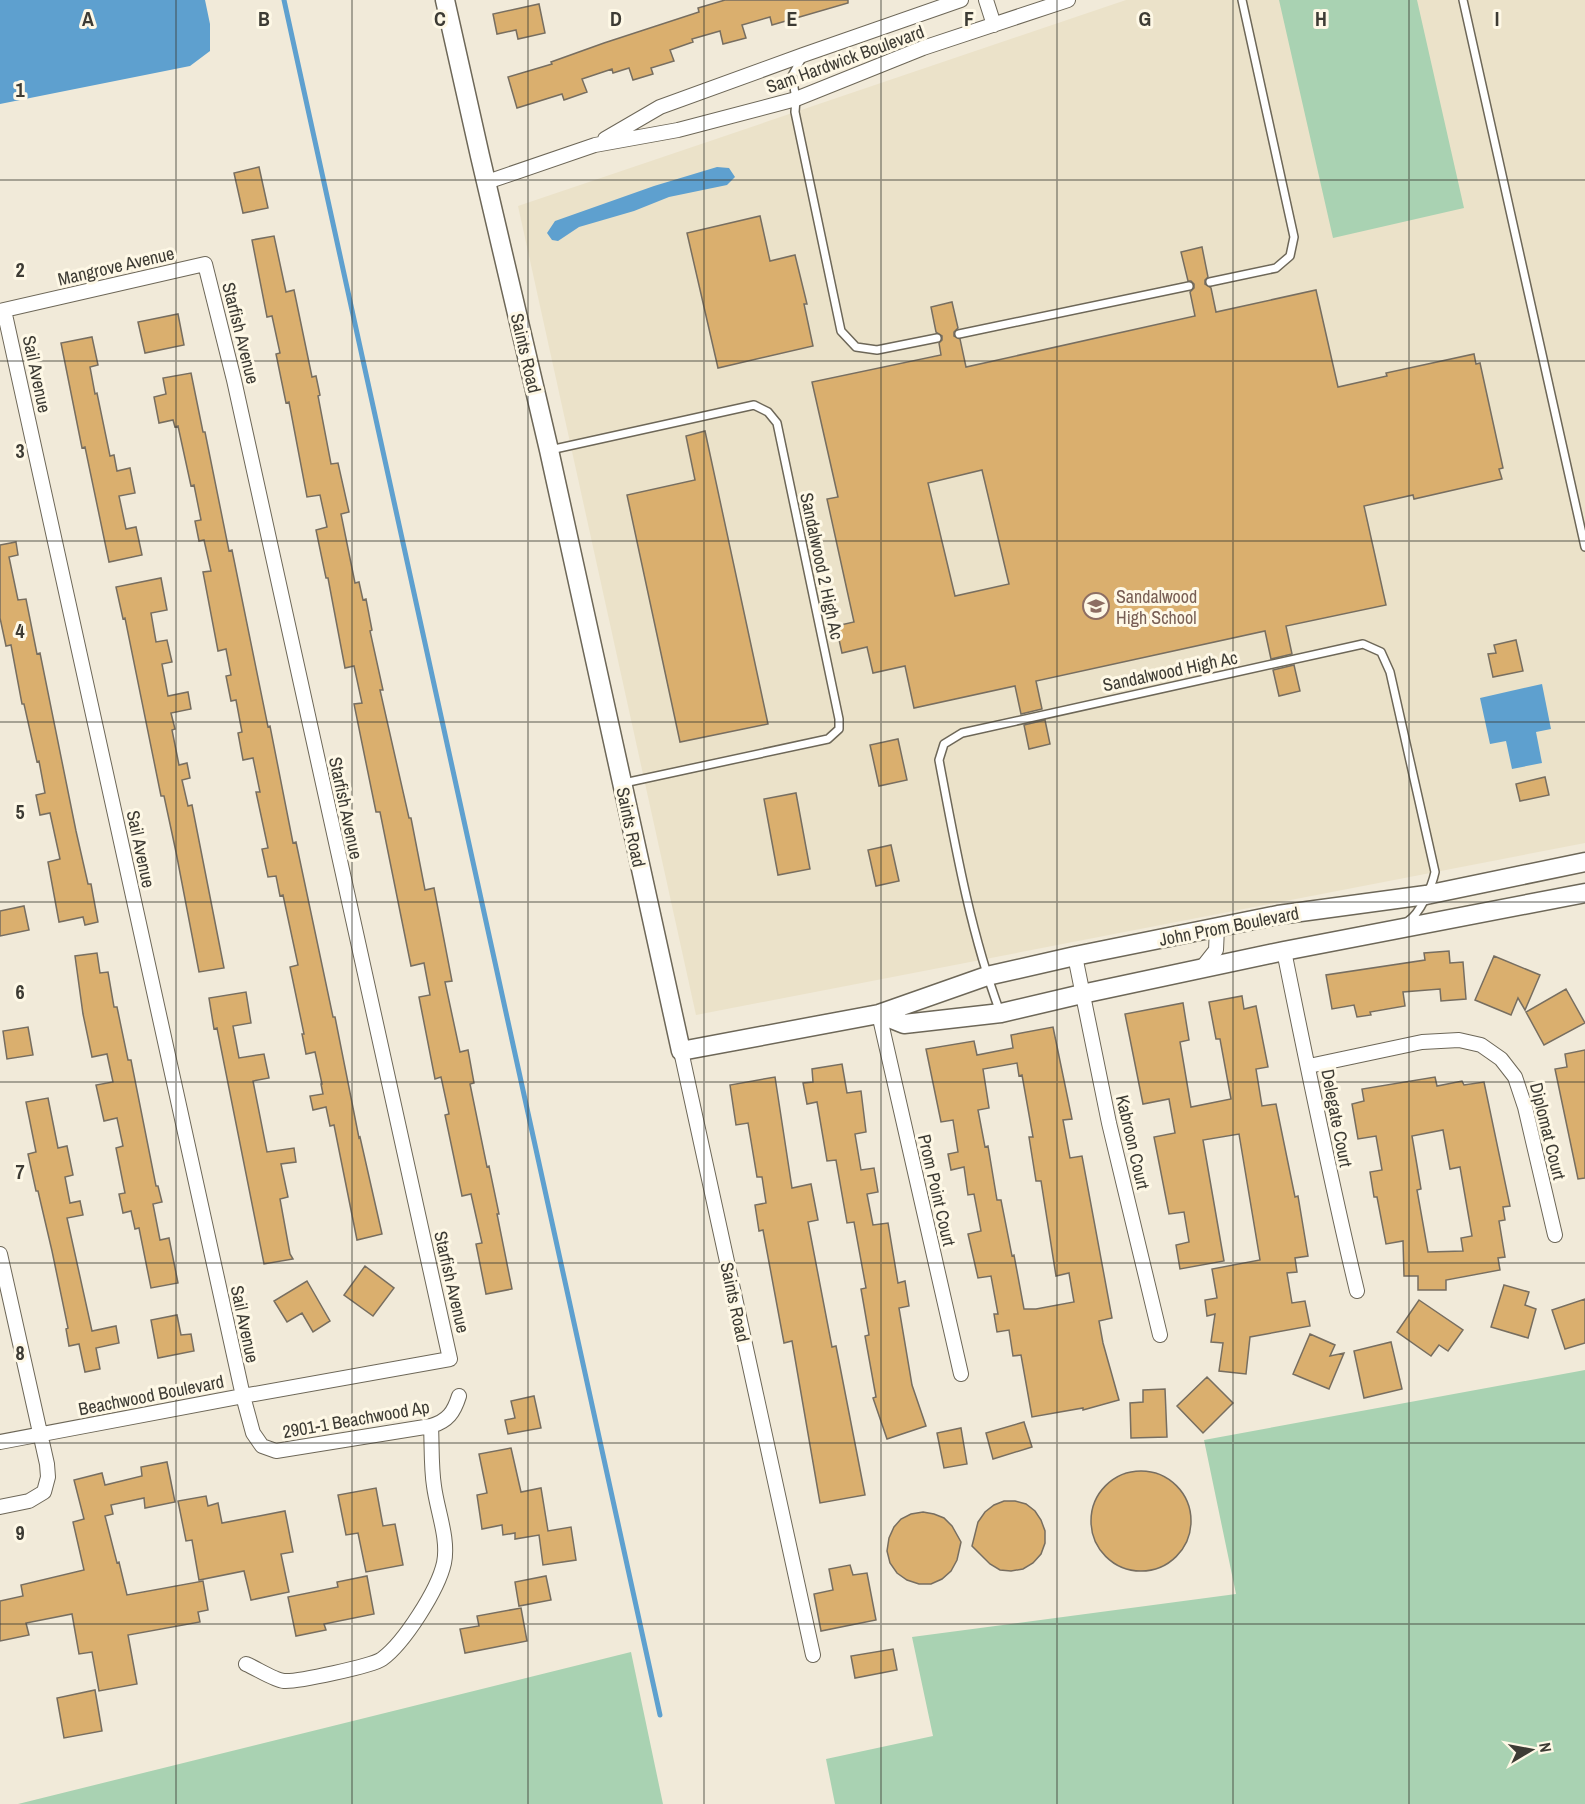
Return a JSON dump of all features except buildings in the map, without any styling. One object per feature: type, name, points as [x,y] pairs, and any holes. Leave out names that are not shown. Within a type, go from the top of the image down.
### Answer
[{"type":"street","name":"Saints Road","points":[[445,0],[549,450],[813,1655]]},
{"type":"street","name":"Sam Hardwick Boulevard","points":[[595,145],[660,107],[962,0]]},
{"type":"street","points":[[986,0],[994,25]]},
{"type":"street","name":"Sam Hardwick Boulevard","points":[[487,182],[595,145],[678,130],[796,99],[923,48],[1068,0]]},
{"type":"street","name":"Mangrove Avenue","points":[[2,310],[205,264]]},
{"type":"street","name":"Starfish Avenue","points":[[205,264],[234,380],[450,1359]]},
{"type":"street","name":"Sail Avenue","points":[[2,310],[243,1396]]},
{"type":"street","name":"John Prom Boulevard","points":[[681,1051],[879,1014],[987,976],[1076,956],[1278,915],[1426,895],[1585,862]]},
{"type":"street","name":"John Prom Boulevard","points":[[879,1014],[904,1024],[1001,1013],[1082,993],[1284,951],[1585,893]]},
{"type":"street","points":[[1201,969],[1215,950],[1217,928]]},
{"type":"street","name":"Delegate Court","points":[[1284,951],[1332,1186],[1357,1291]]},
{"type":"street","name":"Kabroon Court","points":[[1076,956],[1112,1134],[1160,1335]]},
{"type":"street","name":"Prom Point Court","points":[[879,1014],[961,1374]]},
{"type":"street","name":"Diplomat Court","points":[[1309,1066],[1422,1042],[1459,1040],[1481,1045],[1501,1059],[1515,1077],[1525,1107],[1555,1235]]},
{"type":"street","points":[[0,1254],[48,1464],[48,1477],[44,1492],[29,1501],[0,1507]]},
{"type":"street","name":"Beachwood Boulevard","points":[[0,1442],[450,1359]]},
{"type":"street","name":"2901-1 Beachwood Ap","points":[[243,1396],[253,1433],[262,1446],[276,1451],[445,1422],[456,1407],[459,1396]]},
{"type":"street","points":[[246,1664],[283,1681],[353,1670],[381,1660],[405,1634],[423,1609],[444,1563],[442,1533],[433,1484],[431,1426]]},
{"type":"lane","points":[[1210,282],[1276,268],[1290,256],[1294,237],[1242,0]]},
{"type":"lane","points":[[1463,0],[1585,547]]},
{"type":"lane","points":[[803,55],[792,76],[796,99],[795,112],[841,331],[856,347],[877,350],[937,338]]},
{"type":"lane","points":[[959,334],[1189,286]]},
{"type":"lane","name":"Sandalwood 2 High Ac","points":[[549,450],[754,405],[768,412],[777,423],[782,446],[839,719],[839,729],[828,739],[621,784]]},
{"type":"lane","name":"Sandalwood High Ac","points":[[1001,1013],[987,976],[968,903],[939,760],[944,744],[962,733],[1363,644],[1381,652],[1390,672],[1435,872],[1431,886],[1413,918],[1393,930]]},
{"type":"shaded area","name":"Sandalwood High School","points":[[1126,0],[1585,0],[1585,843],[696,1015],[518,206]]},
{"type":"green space","points":[[1279,0],[1417,0],[1464,208],[1333,238]]},
{"type":"green space","points":[[1585,1370],[1585,1804],[835,1804],[826,1759],[933,1736],[912,1637],[1236,1594],[1204,1440]]},
{"type":"green space","points":[[631,1652],[663,1804],[18,1804]]},
{"type":"water","points":[[0,0],[205,0],[210,24],[210,51],[190,66],[0,104]]},
{"type":"water","points":[[717,167],[729,168],[735,177],[727,185],[669,197],[634,211],[579,227],[558,241],[552,240],[547,233],[555,221],[654,186]]},
{"type":"water","points":[[1542,684],[1551,729],[1536,732],[1542,763],[1512,769],[1506,741],[1490,744],[1480,698]]},
{"type":"waterway","points":[[284,0],[660,1715]]},
{"type":"place","name":"Sandalwood High School","points":[[1096,606]]}]
